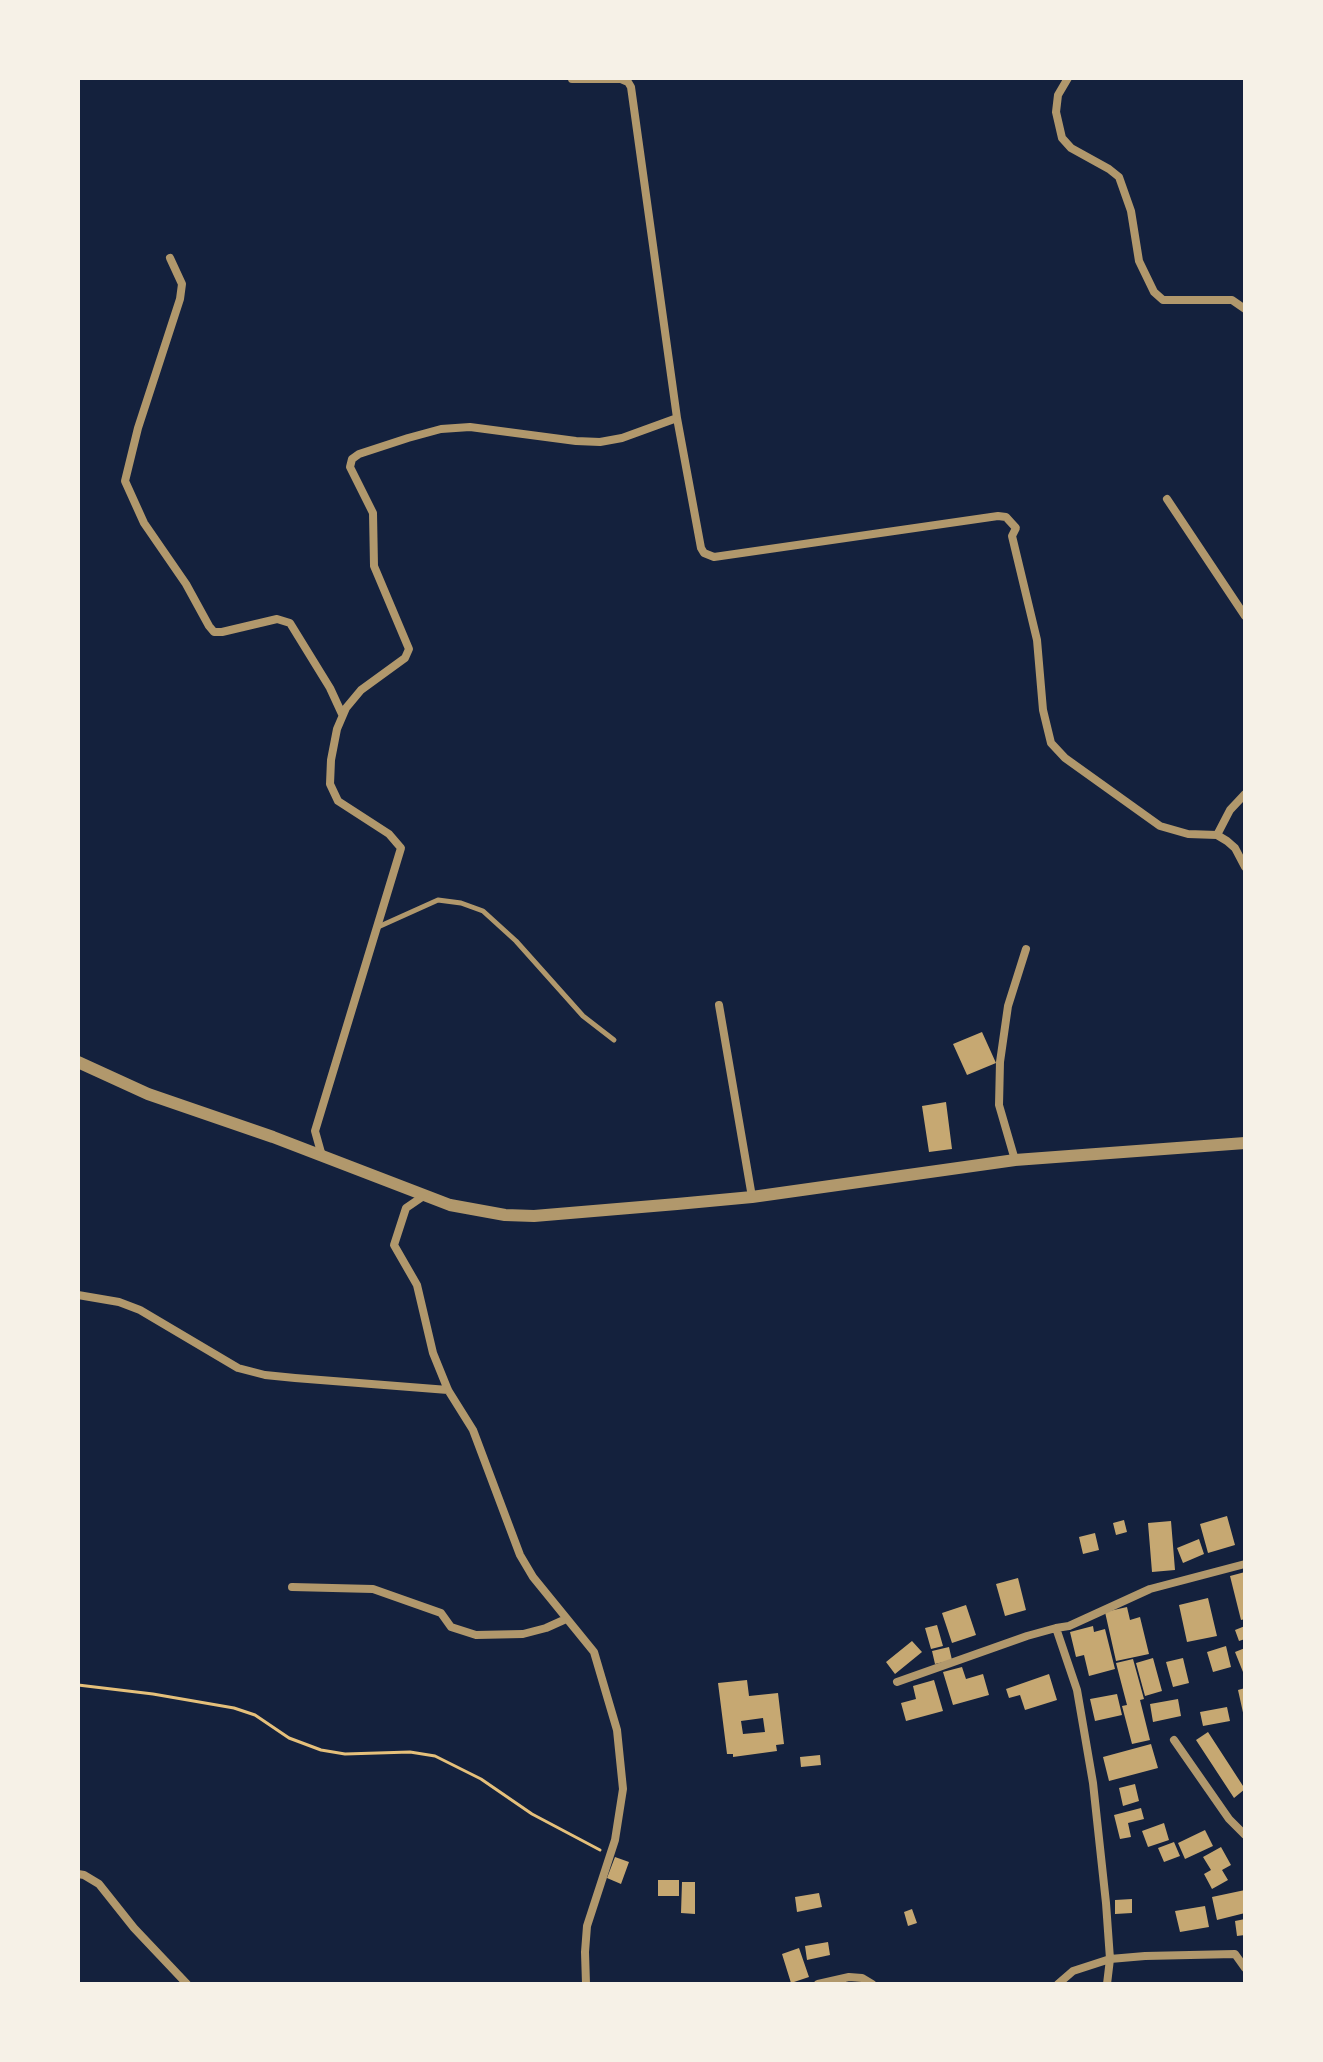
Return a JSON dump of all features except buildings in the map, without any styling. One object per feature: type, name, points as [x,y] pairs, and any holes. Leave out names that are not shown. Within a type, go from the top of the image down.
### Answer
[{"type":"street","points":[[1068,78],[1058,95],[1056,112],[1062,138],[1071,148],[1119,177],[1131,211],[1139,261],[1154,292],[1163,300],[1232,300],[1245,309]]},
{"type":"street","points":[[572,79],[621,79],[631,87],[677,418],[704,553],[714,557],[1006,517],[1016,528],[1012,536],[1037,640],[1043,710],[1051,743],[1065,758],[1160,826],[1188,834],[1217,835],[1235,848],[1245,867]]},
{"type":"street","points":[[170,258],[182,284],[180,299],[138,428],[125,481],[144,523],[214,632],[277,619],[290,623],[330,688],[342,714]]},
{"type":"street","points":[[322,1156],[315,1131],[401,848],[389,834],[342,805],[332,791],[331,760],[342,714],[361,690],[405,658],[409,649],[374,566],[371,544],[374,520],[371,506],[352,474],[352,459],[408,438],[462,427],[588,443],[622,438],[677,418]]},
{"type":"street","points":[[1167,499],[1245,616]]},
{"type":"street","points":[[1217,835],[1230,810],[1245,794]]},
{"type":"street","points":[[1015,1160],[999,1105],[1000,1062],[1008,1006],[1026,949]]},
{"type":"street","points":[[719,1005],[752,1197]]},
{"type":"street","points":[[78,1062],[148,1094],[425,1195],[478,1212],[534,1216],[752,1197],[1015,1160],[1245,1143]]},
{"type":"street","points":[[425,1195],[406,1208],[394,1245],[417,1285],[425,1327],[448,1390],[473,1430],[520,1555],[594,1652],[617,1730],[623,1789],[615,1840],[587,1926],[586,1984]]},
{"type":"street","points":[[78,1295],[119,1302],[140,1310],[238,1368],[265,1375],[448,1390]]},
{"type":"street","points":[[897,1682],[1027,1636],[1069,1626],[1150,1589],[1245,1564]]},
{"type":"street","points":[[292,1587],[373,1589],[441,1613],[451,1627],[476,1635],[523,1634],[566,1619]]},
{"type":"street","points":[[1056,1628],[1077,1690],[1093,1783],[1110,1959],[1107,1984]]},
{"type":"street","points":[[1174,1740],[1229,1819],[1245,1835]]},
{"type":"street","points":[[78,1874],[99,1884],[134,1928],[187,1984]]},
{"type":"street","points":[[1058,1984],[1073,1971],[1110,1959],[1235,1954],[1245,1968]]},
{"type":"street","points":[[818,1984],[849,1977],[862,1978],[872,1984]]},
{"type":"lane","points":[[377,927],[438,900],[461,903],[483,911],[516,941],[583,1016],[614,1040]]},
{"type":"path","points":[[78,1685],[234,1708],[255,1715],[289,1738],[321,1750],[345,1754],[410,1752],[435,1756],[481,1779],[532,1814],[590,1847],[609,1853]]}]
